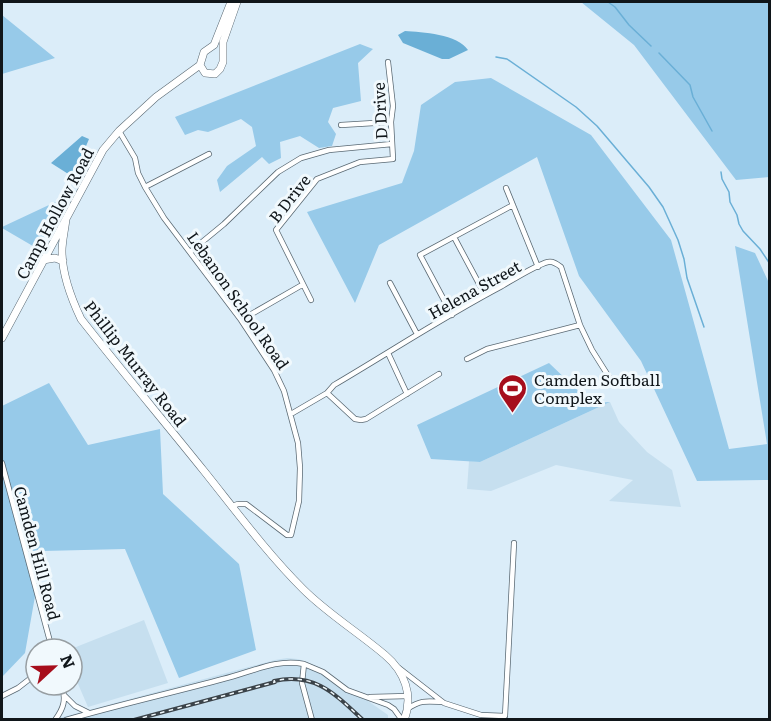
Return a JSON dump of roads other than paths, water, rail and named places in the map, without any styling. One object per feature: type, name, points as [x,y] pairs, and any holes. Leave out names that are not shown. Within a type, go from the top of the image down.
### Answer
[{"type":"street","name":"Camp Hollow Road","points":[[200,65],[206,73],[215,74],[220,69],[223,62],[223,42],[231,2]]},
{"type":"street","name":"Camp Hollow Road","points":[[2,338],[103,150],[119,131],[156,97],[200,65],[204,52],[214,45],[237,2]]},
{"type":"street","name":"D Drive","points":[[388,62],[393,106],[391,122],[393,159]]},
{"type":"street","points":[[341,125],[391,122]]},
{"type":"street","name":"Lebanon School Road","points":[[119,131],[135,158],[138,173],[145,187],[164,218],[241,320],[274,370],[291,414],[298,443],[300,468],[299,501],[291,535],[286,535],[246,504],[232,506]]},
{"type":"street","points":[[190,252],[224,224],[278,172],[301,158],[329,150],[392,144]]},
{"type":"street","points":[[145,187],[209,154]]},
{"type":"street","name":"B Drive","points":[[311,300],[276,230],[317,179],[360,162],[393,159]]},
{"type":"street","points":[[506,188],[538,267]]},
{"type":"street","points":[[452,315],[420,255],[513,205]]},
{"type":"street","name":"Phillip Murray Road","points":[[66,219],[63,261],[72,301],[81,319],[232,506]]},
{"type":"street","points":[[454,237],[485,295]]},
{"type":"street","points":[[43,260],[55,258],[63,261]]},
{"type":"street","name":"Helena Street","points":[[291,414],[417,334],[549,262],[561,267],[580,326],[614,385]]},
{"type":"street","points":[[390,283],[417,334]]},
{"type":"street","points":[[241,320],[302,285]]},
{"type":"street","points":[[467,358],[487,349],[580,326]]},
{"type":"street","points":[[388,353],[407,394]]},
{"type":"street","points":[[327,393],[355,419],[361,420],[439,374]]},
{"type":"street","name":"Camden Hill Road","points":[[2,463],[49,637]]},
{"type":"street","points":[[232,506],[288,574],[306,592],[444,703]]},
{"type":"street","points":[[407,709],[417,702],[444,703],[481,715],[505,716],[514,543]]},
{"type":"street","points":[[66,720],[238,676],[276,663],[292,661],[323,672],[347,690],[388,705],[403,720]]},
{"type":"street","points":[[304,664],[302,683],[312,720]]},
{"type":"street","points":[[397,667],[406,684],[408,696],[403,720]]},
{"type":"street","points":[[2,696],[24,683]]},
{"type":"street","points":[[364,697],[408,696]]},
{"type":"street","points":[[55,720],[63,708],[65,697]]},
{"type":"street","points":[[66,697],[75,706],[89,713]]},
{"type":"waterway","points":[[608,2],[651,46]]},
{"type":"waterway","points":[[659,53],[690,85],[693,97],[712,131]]},
{"type":"waterway","points":[[496,57],[507,59],[576,107],[597,126],[649,187],[663,207],[678,240],[687,278],[704,327]]},
{"type":"waterway","points":[[721,172],[739,224],[770,264]]},
{"type":"railway","points":[[134,720],[288,679],[301,680],[323,687],[363,720]]},
{"type":"place","name":"Camden Softball Complex","points":[[513,414]]}]
